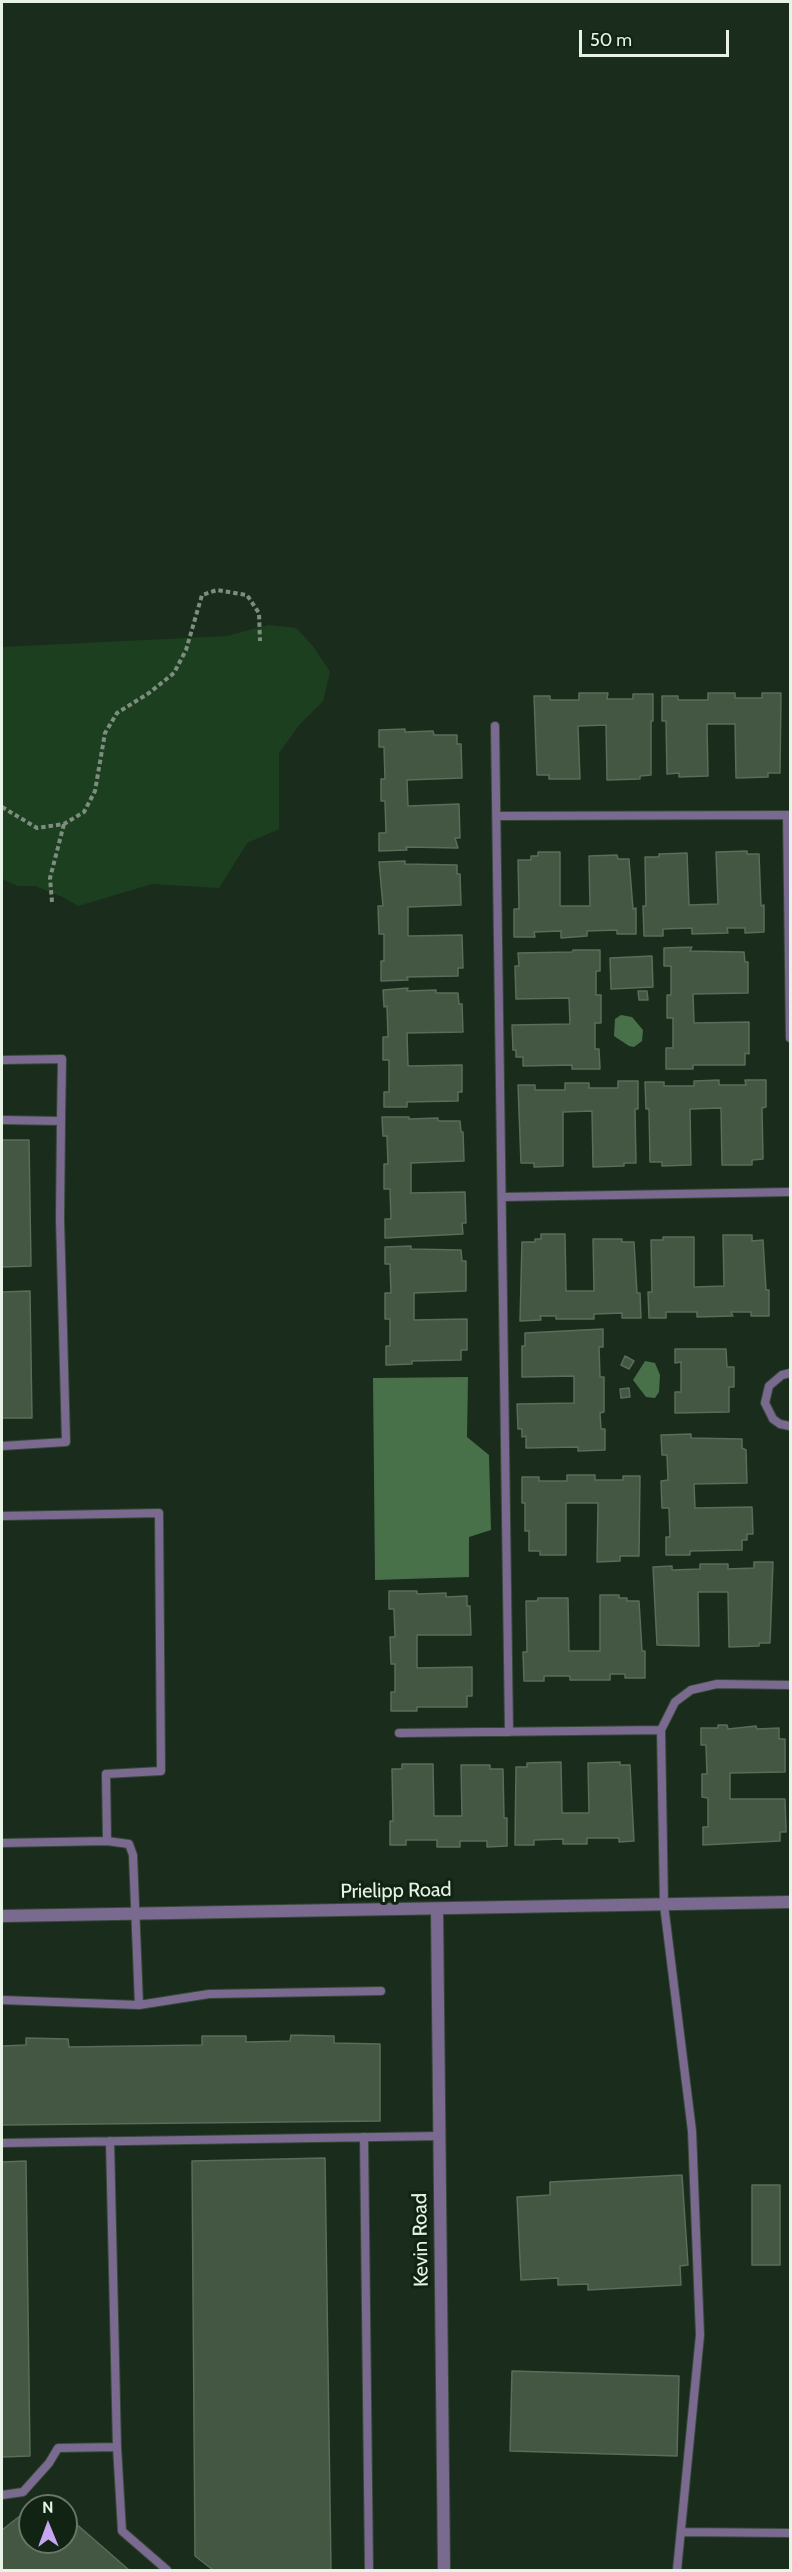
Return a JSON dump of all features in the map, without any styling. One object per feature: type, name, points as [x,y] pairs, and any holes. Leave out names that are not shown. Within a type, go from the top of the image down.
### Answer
[{"type":"street","name":"Prielipp Road","points":[[2,1916],[790,1902]]},
{"type":"street","name":"Kevin Road","points":[[437,1910],[444,2571]]},
{"type":"lane","points":[[495,726],[509,1732]]},
{"type":"lane","points":[[496,816],[789,815],[790,1038]]},
{"type":"lane","points":[[2,1060],[62,1059],[60,1219],[66,1442],[2,1446]]},
{"type":"lane","points":[[2,1120],[61,1121]]},
{"type":"lane","points":[[502,1197],[790,1192]]},
{"type":"lane","points":[[790,1373],[782,1375],[769,1386],[765,1403],[773,1419],[780,1424],[790,1426]]},
{"type":"lane","points":[[2,1516],[159,1513],[161,1771],[106,1774],[107,1841]]},
{"type":"lane","points":[[677,2571],[700,2335],[692,2131],[664,1905],[662,1730],[675,1702],[691,1690],[717,1684],[790,1685]]},
{"type":"lane","points":[[399,1733],[662,1730]]},
{"type":"lane","points":[[2,1843],[107,1841],[129,1844],[133,1855],[137,1914],[139,2005]]},
{"type":"lane","points":[[2,2000],[139,2005],[209,1994],[381,1991]]},
{"type":"lane","points":[[2,2143],[440,2136]]},
{"type":"lane","points":[[364,2137],[369,2571]]},
{"type":"lane","points":[[110,2141],[117,2447],[122,2531],[166,2571]]},
{"type":"lane","points":[[2,2495],[23,2492],[49,2463],[58,2448],[117,2447]]},
{"type":"lane","points":[[681,2532],[790,2532]]},
{"type":"path","points":[[2,807],[37,828],[64,824],[84,812],[95,791],[105,733],[117,713],[149,693],[174,673],[186,650],[202,595],[217,590],[247,595],[259,613],[260,641]]},
{"type":"path","points":[[52,902],[50,878],[64,824]]},
{"type":"shaded area","points":[[268,625],[296,628],[313,646],[330,672],[323,701],[300,724],[279,753],[279,829],[247,843],[219,888],[152,884],[78,906],[63,897],[35,886],[18,886],[2,879],[2,647],[227,636]]},
{"type":"shaded area","points":[[621,1015],[632,1017],[643,1030],[642,1041],[634,1047],[614,1036],[615,1019]]},
{"type":"shaded area","points":[[645,1361],[655,1363],[660,1375],[659,1392],[655,1398],[646,1397],[633,1380]]},
{"type":"shaded area","points":[[468,1377],[467,1437],[489,1455],[491,1530],[469,1537],[469,1577],[375,1580],[373,1378]]},
{"type":"building","points":[[579,693],[608,693],[607,699],[633,699],[633,694],[653,694],[651,775],[640,776],[640,779],[607,780],[606,725],[578,726],[580,779],[549,779],[549,775],[537,775],[534,696],[550,696],[550,700],[579,700]]},
{"type":"building","points":[[708,693],[735,693],[735,698],[762,698],[762,693],[781,693],[780,773],[768,773],[768,777],[736,778],[735,724],[707,724],[708,776],[679,777],[679,773],[667,774],[666,721],[662,721],[662,696],[678,696],[678,700],[708,700]]},
{"type":"building","points":[[405,729],[405,732],[433,731],[434,735],[457,735],[457,744],[461,744],[462,778],[407,780],[408,806],[459,804],[460,838],[455,838],[458,848],[406,847],[407,850],[379,851],[379,833],[386,833],[385,801],[381,801],[381,779],[385,779],[384,747],[379,747],[379,730]]},
{"type":"building","points":[[747,851],[747,854],[759,854],[764,932],[745,933],[745,928],[727,928],[728,933],[692,934],[692,928],[663,929],[663,936],[644,936],[645,857],[687,853],[689,905],[718,904],[716,852]]},
{"type":"building","points":[[538,852],[560,852],[560,906],[590,906],[589,856],[617,855],[618,859],[629,859],[633,909],[636,908],[636,934],[617,934],[617,930],[587,931],[587,936],[561,938],[561,931],[534,932],[535,937],[514,937],[514,909],[519,909],[518,860],[531,860],[531,856],[538,856]]},
{"type":"building","points":[[405,861],[405,864],[457,865],[457,874],[460,874],[461,905],[408,907],[408,936],[462,935],[463,968],[458,968],[458,976],[407,977],[408,980],[381,981],[384,934],[379,934],[378,906],[383,906],[379,862]]},
{"type":"building","points":[[692,947],[690,951],[744,952],[745,962],[748,962],[748,993],[693,994],[694,1023],[749,1022],[749,1054],[745,1053],[745,1065],[693,1065],[693,1069],[666,1069],[666,1048],[673,1048],[673,1018],[667,1018],[667,995],[671,995],[671,966],[664,966],[664,948]]},
{"type":"building","points":[[573,950],[600,950],[600,971],[596,971],[596,995],[601,995],[601,1023],[595,1023],[595,1049],[599,1049],[600,1069],[572,1069],[572,1065],[523,1066],[523,1057],[516,1057],[516,1050],[513,1050],[512,1025],[570,1024],[569,998],[516,999],[515,966],[519,966],[518,953],[572,952]]},
{"type":"building","points":[[652,956],[653,987],[611,989],[610,958]]},
{"type":"building","points":[[408,988],[407,991],[436,990],[436,993],[458,993],[459,1004],[462,1004],[463,1032],[407,1033],[408,1066],[462,1065],[462,1092],[458,1092],[458,1101],[407,1102],[407,1107],[384,1107],[384,1092],[389,1092],[389,1060],[383,1060],[383,1037],[388,1037],[387,1006],[384,1007],[383,990]]},
{"type":"building","points":[[638,991],[647,991],[648,1000],[639,1000]]},
{"type":"building","points":[[719,1080],[719,1085],[746,1085],[745,1080],[766,1080],[766,1107],[762,1108],[763,1159],[752,1160],[752,1165],[722,1165],[721,1108],[690,1109],[691,1165],[662,1166],[662,1162],[650,1162],[649,1109],[646,1109],[645,1082],[664,1082],[664,1086],[694,1086],[694,1081]]},
{"type":"building","points":[[618,1081],[638,1081],[638,1109],[635,1109],[636,1163],[624,1163],[624,1166],[593,1167],[592,1111],[563,1112],[563,1166],[534,1167],[534,1163],[521,1163],[518,1085],[535,1085],[535,1090],[565,1090],[565,1083],[589,1083],[589,1088],[618,1088]]},
{"type":"building","points":[[382,1117],[438,1118],[438,1121],[460,1121],[461,1132],[463,1132],[464,1161],[411,1163],[411,1193],[465,1192],[466,1223],[462,1223],[463,1234],[385,1238],[385,1219],[391,1219],[390,1189],[384,1189],[384,1164],[388,1164],[387,1136],[383,1136]]},
{"type":"building","points":[[2,1140],[29,1140],[31,1266],[2,1267]]},
{"type":"building","points":[[541,1234],[565,1234],[566,1291],[594,1291],[593,1239],[622,1239],[622,1242],[634,1242],[641,1318],[622,1318],[622,1313],[594,1314],[594,1319],[556,1319],[556,1316],[540,1316],[541,1320],[520,1321],[522,1242],[535,1242],[535,1239],[541,1239]]},
{"type":"building","points":[[723,1235],[752,1235],[752,1241],[763,1240],[766,1290],[769,1290],[769,1316],[751,1316],[751,1312],[731,1312],[733,1316],[697,1317],[697,1312],[666,1312],[666,1318],[649,1318],[648,1292],[652,1292],[651,1240],[663,1240],[663,1237],[694,1237],[694,1287],[724,1286]]},
{"type":"building","points":[[411,1246],[411,1249],[461,1250],[462,1261],[466,1261],[466,1291],[414,1293],[414,1320],[467,1319],[467,1350],[461,1350],[461,1360],[412,1361],[412,1364],[386,1365],[386,1346],[390,1346],[390,1319],[385,1319],[385,1293],[391,1293],[390,1264],[385,1264],[385,1247]]},
{"type":"building","points":[[30,1291],[32,1418],[2,1418],[2,1292]]},
{"type":"building","points":[[603,1329],[603,1347],[599,1347],[600,1377],[604,1377],[604,1412],[600,1413],[601,1429],[605,1429],[605,1450],[578,1451],[578,1447],[526,1448],[526,1436],[522,1437],[522,1429],[518,1429],[517,1404],[574,1403],[574,1376],[522,1377],[522,1346],[525,1346],[525,1333]]},
{"type":"building","points":[[675,1349],[726,1349],[727,1367],[734,1367],[734,1387],[729,1387],[729,1412],[675,1413],[675,1392],[681,1392],[681,1362],[675,1363]]},
{"type":"building","points":[[625,1356],[634,1361],[629,1369],[621,1365]]},
{"type":"building","points":[[629,1388],[630,1397],[621,1398],[620,1389]]},
{"type":"building","points":[[691,1434],[691,1438],[742,1439],[742,1448],[746,1450],[747,1483],[694,1484],[695,1508],[752,1507],[753,1534],[747,1534],[747,1540],[742,1540],[742,1550],[690,1551],[690,1555],[666,1555],[666,1537],[670,1537],[669,1508],[662,1508],[661,1481],[668,1480],[667,1455],[662,1455],[661,1435]]},
{"type":"building","points":[[567,1475],[595,1475],[595,1480],[623,1480],[623,1476],[640,1476],[639,1556],[620,1556],[620,1561],[597,1562],[598,1503],[566,1503],[566,1555],[540,1555],[540,1551],[529,1551],[529,1531],[525,1531],[525,1503],[522,1503],[522,1477],[539,1477],[539,1481],[567,1481]]},
{"type":"building","points":[[754,1562],[773,1562],[770,1643],[759,1643],[759,1646],[729,1647],[728,1592],[698,1592],[699,1646],[657,1645],[653,1567],[672,1566],[672,1570],[700,1569],[700,1564],[728,1564],[728,1569],[754,1568]]},
{"type":"building","points":[[389,1591],[417,1591],[417,1594],[446,1593],[446,1597],[467,1596],[467,1606],[470,1606],[471,1635],[417,1635],[417,1668],[472,1667],[472,1696],[467,1696],[467,1707],[417,1707],[417,1711],[391,1711],[391,1692],[395,1692],[395,1664],[391,1664],[390,1637],[395,1637],[394,1609],[389,1609]]},
{"type":"building","points":[[600,1595],[619,1595],[619,1598],[627,1598],[627,1601],[639,1601],[642,1651],[645,1651],[645,1678],[625,1678],[625,1674],[610,1674],[610,1680],[570,1680],[570,1676],[544,1676],[544,1681],[524,1681],[523,1652],[527,1652],[526,1601],[537,1601],[538,1598],[568,1598],[569,1651],[600,1651]]},
{"type":"building","points":[[718,1725],[727,1725],[728,1729],[756,1726],[757,1729],[779,1728],[779,1739],[785,1739],[785,1772],[730,1773],[730,1799],[785,1799],[786,1832],[780,1832],[780,1841],[703,1845],[703,1827],[708,1827],[708,1798],[702,1797],[702,1774],[707,1774],[706,1745],[701,1745],[701,1728],[718,1728]]},
{"type":"building","points":[[561,1762],[562,1813],[589,1813],[588,1763],[620,1762],[620,1765],[630,1765],[634,1841],[619,1842],[619,1838],[587,1838],[587,1844],[563,1844],[563,1839],[534,1840],[534,1845],[515,1845],[516,1767],[527,1767],[527,1763]]},
{"type":"building","points":[[402,1764],[433,1764],[434,1816],[462,1816],[461,1765],[490,1765],[490,1769],[503,1769],[507,1846],[487,1847],[487,1841],[460,1841],[460,1847],[437,1847],[437,1840],[406,1840],[406,1845],[390,1845],[390,1821],[393,1821],[392,1769],[402,1769]]},
{"type":"building","points":[[291,2035],[334,2036],[334,2043],[380,2044],[380,2121],[2,2125],[2,2046],[26,2045],[26,2038],[68,2039],[69,2047],[202,2045],[202,2036],[246,2036],[246,2042],[290,2041]]},
{"type":"building","points":[[325,2158],[331,2570],[213,2570],[195,2556],[192,2161]]},
{"type":"building","points":[[26,2161],[30,2456],[2,2457],[2,2162]]},
{"type":"building","points":[[682,2175],[688,2265],[680,2266],[681,2285],[588,2290],[588,2284],[558,2285],[558,2278],[521,2280],[517,2197],[550,2195],[550,2182]]},
{"type":"building","points":[[752,2185],[780,2185],[780,2265],[752,2265]]},
{"type":"building","points":[[512,2371],[679,2376],[677,2456],[510,2451]]},
{"type":"building","points":[[18,2517],[18,2554],[78,2554],[78,2525],[129,2570],[2,2570],[2,2530]]}]
